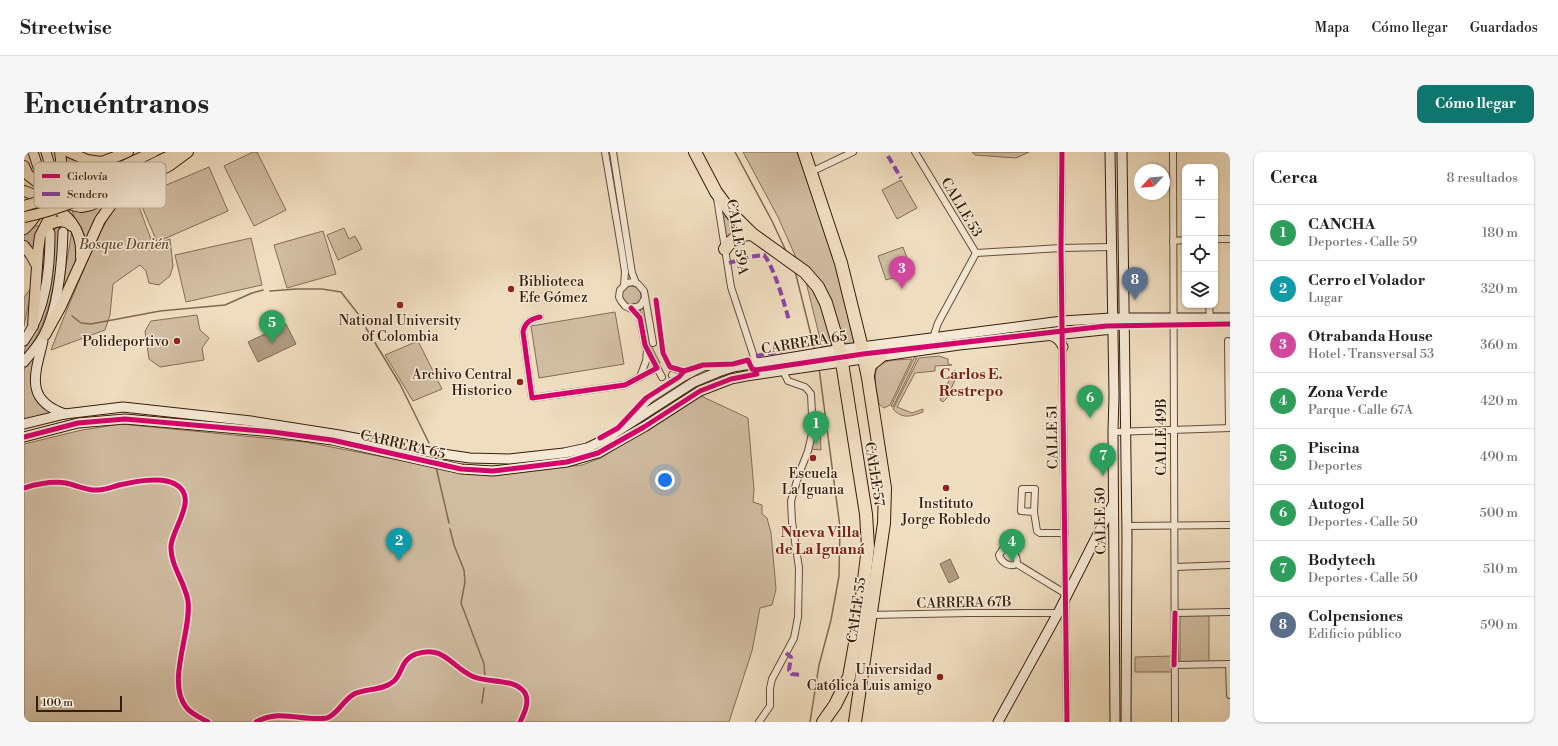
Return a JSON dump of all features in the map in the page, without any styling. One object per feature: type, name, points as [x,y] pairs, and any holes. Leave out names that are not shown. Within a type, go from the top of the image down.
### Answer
[{"type":"highway","points":[[696,152],[716,192]]},
{"type":"highway","points":[[804,152],[841,263],[863,353]]},
{"type":"highway","name":"CALLE 59A","points":[[716,192],[733,215],[752,234],[773,248]]},
{"type":"highway","points":[[725,249],[730,241],[737,237],[744,234],[752,234]]},
{"type":"highway","name":"CALLE 57","points":[[773,248],[805,272],[818,287],[826,303],[866,514],[868,537],[867,557],[859,621],[855,678],[843,691],[823,722]]},
{"type":"highway","name":"CALLE 55","points":[[855,722],[855,678],[870,615],[884,523],[885,502],[884,481],[863,353]]},
{"type":"highway","points":[[868,378],[870,365],[880,357]]},
{"type":"main road","points":[[33,152],[36,162]]},
{"type":"main road","points":[[46,152],[52,162]]},
{"type":"main road","points":[[58,162],[60,152]]},
{"type":"main road","points":[[69,152],[87,160],[103,162],[128,152]]},
{"type":"main road","points":[[132,162],[153,152]]},
{"type":"main road","points":[[157,162],[178,152]]},
{"type":"main road","points":[[166,167],[188,152]]},
{"type":"main road","name":"CALLE 50","points":[[1110,152],[1114,396],[1115,722]]},
{"type":"main road","name":"CALLE 50","points":[[1122,152],[1126,526],[1126,722]]},
{"type":"main road","points":[[26,170],[34,177]]},
{"type":"main road","points":[[26,170],[34,177]]},
{"type":"main road","points":[[24,191],[34,194]]},
{"type":"main road","points":[[24,206],[34,203]]},
{"type":"main road","points":[[24,229],[29,225],[39,208]]},
{"type":"main road","points":[[33,326],[39,244],[46,231],[55,208]]},
{"type":"main road","points":[[56,208],[64,213],[74,227],[80,243],[80,263]]},
{"type":"main road","points":[[24,217],[58,208]]},
{"type":"main road","points":[[24,362],[45,335],[61,306],[100,220],[109,208]]},
{"type":"main road","points":[[24,211],[24,220]]},
{"type":"main road","points":[[24,341],[33,326],[44,296],[47,282],[46,231],[52,223],[58,221],[66,222],[74,227]]},
{"type":"main road","points":[[63,232],[59,280],[53,311],[45,335],[36,373],[36,387],[44,403],[65,414]]},
{"type":"main road","points":[[24,246],[31,255],[37,267]]},
{"type":"main road","name":"CARRERA 65","points":[[24,437],[78,423],[125,418],[273,432],[332,440],[461,469],[498,471],[567,462],[598,454],[644,427],[700,391],[731,379],[784,370],[836,357],[863,353],[933,338],[1062,321],[1112,318],[1230,318]]},
{"type":"main road","name":"CARRERA 65","points":[[863,353],[880,357],[959,345],[1062,333],[1112,329]]},
{"type":"main road","points":[[1048,335],[1056,337],[1063,347]]},
{"type":"main road","name":"CARRERA 65","points":[[24,424],[65,414],[123,407],[251,421],[339,435],[429,452],[485,459],[508,459],[581,450],[604,440],[694,382],[732,367],[778,359],[836,357]]},
{"type":"main road","points":[[757,374],[757,366],[778,359]]},
{"type":"main road","points":[[998,722],[1058,613],[1066,594],[1114,504]]},
{"type":"main road","points":[[1114,515],[1120,524],[1126,526]]},
{"type":"street","points":[[605,152],[625,272],[624,285]]},
{"type":"street","points":[[613,152],[631,268],[636,283]]},
{"type":"street","name":"CALLE 53","points":[[915,152],[976,253]]},
{"type":"street","name":"CALLE 51","points":[[1062,152],[1061,248],[1068,722]]},
{"type":"street","name":"CALLE 49B","points":[[1173,152],[1173,526],[1175,567],[1175,722]]},
{"type":"street","points":[[811,172],[850,153]]},
{"type":"street","name":"CALLE 59A","points":[[716,192],[732,292],[756,363]]},
{"type":"street","points":[[1218,239],[1230,239]]},
{"type":"street","points":[[1173,241],[1182,240]]},
{"type":"street","points":[[933,338],[938,323],[976,253],[1061,248],[1111,247]]},
{"type":"street","points":[[631,308],[640,306],[645,293],[643,288],[636,283],[630,282],[624,285],[620,290],[619,298],[623,304],[631,308],[640,318],[647,350],[662,379],[660,393]]},
{"type":"street","points":[[644,298],[648,309],[653,343]]},
{"type":"street","points":[[1209,308],[1210,318]]},
{"type":"street","points":[[540,317],[527,322],[522,332],[532,398],[625,385],[657,368]]},
{"type":"street","points":[[1113,432],[1230,428],[1228,340]]},
{"type":"street","points":[[640,377],[646,361],[647,350]]},
{"type":"street","points":[[638,417],[644,405],[685,377],[704,367],[732,367]]},
{"type":"street","points":[[760,722],[770,706],[770,688],[772,679],[778,665],[789,649],[796,631],[799,568],[792,522],[791,501],[808,451],[812,434],[810,394],[805,387],[788,381],[784,370]]},
{"type":"street","points":[[672,375],[676,377],[685,377]]},
{"type":"street","points":[[1034,512],[1037,531],[1040,533],[1066,533]]},
{"type":"street","points":[[1126,526],[1230,525]]},
{"type":"street","points":[[1017,564],[1066,594]]},
{"type":"street","points":[[1175,567],[1230,565]]},
{"type":"street","points":[[1175,613],[1230,612]]},
{"type":"street","name":"CARRERA 67B","points":[[870,615],[1058,613]]},
{"type":"street","points":[[1174,665],[1230,664],[1230,695]]},
{"type":"green space","points":[[64,152],[87,162],[66,162]]},
{"type":"green space","points":[[253,152],[257,152],[286,210],[254,226],[224,166]]},
{"type":"green space","points":[[743,152],[797,152],[836,265],[854,343],[822,347],[805,278],[778,217]]},
{"type":"green space","points":[[972,152],[1029,152],[1016,158],[975,155]]},
{"type":"green space","points":[[209,167],[228,211],[157,242],[143,208],[166,208],[166,185]]},
{"type":"green space","points":[[901,180],[917,208],[897,219],[882,190]]},
{"type":"green space","points":[[78,208],[102,208],[93,222],[84,248],[72,210]]},
{"type":"green space","name":"Bosque Darién","points":[[115,208],[139,208],[154,245],[170,239],[173,266],[170,276],[159,285],[149,283],[146,271],[140,265],[113,284],[110,315],[105,330],[51,350],[86,264],[104,225]]},
{"type":"green space","points":[[726,213],[742,231],[727,241],[723,219]]},
{"type":"green space","points":[[60,224],[55,275],[48,309],[34,341],[24,355],[26,345],[41,318],[50,292],[53,270],[54,225]]},
{"type":"green space","points":[[33,226],[40,226],[34,256],[24,244],[24,233]]},
{"type":"green space","points":[[344,228],[349,239],[355,236],[362,249],[338,260],[327,235]]},
{"type":"green space","points":[[72,231],[75,240],[76,257],[71,275],[60,300]]},
{"type":"green space","points":[[323,231],[336,274],[287,288],[274,245]]},
{"type":"green space","points":[[251,238],[262,285],[186,302],[175,255]]},
{"type":"green space","points":[[903,247],[912,272],[886,280],[878,256]]},
{"type":"green space","points":[[631,286],[638,289],[641,296],[638,303],[631,306],[624,303],[621,296],[624,289]]},
{"type":"green space","points":[[32,287],[24,326],[24,297]]},
{"type":"green space","points":[[644,307],[650,343],[660,363],[657,364],[646,344],[639,312]]},
{"type":"green space","points":[[615,312],[624,364],[539,378],[531,326]]},
{"type":"green space","name":"Polideportivo","points":[[197,315],[200,330],[209,338],[202,348],[204,360],[160,367],[149,359],[145,331],[151,321]]},
{"type":"green space","points":[[418,341],[442,389],[413,401],[385,355]]},
{"type":"green space","points":[[36,355],[32,372],[32,388],[37,401],[51,413],[24,420],[24,369]]},
{"type":"green space","points":[[939,356],[948,359],[948,364],[952,365],[935,366],[935,371],[915,373],[897,407],[912,413],[923,409],[923,412],[908,416],[900,415],[893,409],[919,358]]},
{"type":"green space","points":[[914,358],[917,358],[893,407],[891,406]]},
{"type":"green space","points":[[912,359],[890,405],[884,408],[879,404],[875,381],[875,375],[879,366],[893,360]]},
{"type":"green space","points":[[954,370],[958,373],[947,398],[943,402],[940,400]]},
{"type":"green space","points":[[699,395],[748,418],[754,490],[753,502],[762,505],[762,514],[767,518],[771,533],[776,589],[772,605],[760,608],[752,651],[729,722],[24,722],[24,444],[82,430],[121,424],[305,442],[441,468],[503,474],[582,465],[601,458]]},
{"type":"green space","points":[[813,429],[820,429],[821,450],[811,449]]},
{"type":"green space","points":[[1180,615],[1209,615],[1209,662],[1180,662]]},
{"type":"green space","points":[[1172,656],[1172,672],[1135,672],[1135,657]]},
{"type":"shaded area","points":[[286,324],[296,344],[258,362],[248,342]]},
{"type":"shaded area","points":[[950,559],[959,578],[949,583],[940,564]]},
{"type":"waterway","points":[[735,152],[772,221],[786,251]]},
{"type":"waterway","points":[[795,271],[815,351]]},
{"type":"waterway","points":[[270,291],[322,289],[341,292],[364,324]]},
{"type":"waterway","points":[[72,316],[81,323],[91,324],[160,311],[225,305],[252,293],[263,290]]},
{"type":"waterway","points":[[366,328],[400,384],[429,443]]},
{"type":"waterway","points":[[810,722],[819,665],[831,620],[839,576],[840,527],[819,368]]},
{"type":"waterway","points":[[436,467],[449,523]]},
{"type":"waterway","points":[[450,529],[454,545],[464,570],[465,582],[461,603],[484,664],[485,678]]},
{"type":"waterway","points":[[482,703],[484,688]]},
{"type":"marked path","points":[[888,156],[901,178]]},
{"type":"marked path","points":[[729,263],[748,257],[764,255],[772,268],[789,321]]},
{"type":"marked path","points":[[756,356],[777,352],[793,346]]},
{"type":"marked path","points":[[786,653],[791,657],[789,670],[792,674],[803,675]]},
{"type":"cycle path","points":[[1062,152],[1061,248],[1067,722]]},
{"type":"cycle path","points":[[656,300],[663,353],[670,367],[684,371],[703,365],[733,364],[748,360],[752,369],[756,370],[863,354],[1106,326],[1230,324]]},
{"type":"cycle path","points":[[540,317],[529,322],[525,326],[523,332],[532,398],[625,385],[657,368],[645,345],[640,318],[631,308]]},
{"type":"cycle path","points":[[600,438],[618,428],[646,398],[679,377],[684,371]]},
{"type":"cycle path","points":[[24,437],[78,423],[125,419],[273,432],[332,440],[461,469],[493,471],[567,462],[598,453],[644,427],[700,391],[731,379],[757,374]]},
{"type":"cycle path","points":[[24,488],[45,483],[61,482],[90,490],[101,490],[132,482],[162,480],[175,484],[182,490],[185,497],[185,505],[172,539],[171,546],[171,553],[175,567],[184,587],[188,601],[187,627],[181,656],[178,684],[186,707],[193,714],[208,722]]},
{"type":"cycle path","points":[[1174,665],[1175,613]]},
{"type":"cycle path","points":[[256,722],[274,716],[318,719],[327,718],[354,694],[390,684],[397,678],[407,660],[416,654],[426,652],[434,652],[447,658],[466,673],[474,677],[508,683],[521,688],[525,693],[527,700],[526,708],[520,722]]},
{"type":"place","name":"Biblioteca Efe Gómez","points":[[511,289]]},
{"type":"place","name":"Otrabanda House","points":[[902,289]]},
{"type":"place","name":"Colpensiones","points":[[1135,300]]},
{"type":"place","name":"National University of Colombia","points":[[400,305]]},
{"type":"place","name":"Polideportivo","points":[[177,341]]},
{"type":"place","name":"Piscina","points":[[272,343]]},
{"type":"place","name":"Archivo Central Historico","points":[[520,382]]},
{"type":"place","name":"Autogol","points":[[1090,418]]},
{"type":"place","name":"CANCHA","points":[[816,444]]},
{"type":"place","name":"Escuela La Iguana","points":[[813,458]]},
{"type":"place","name":"Bodytech","points":[[1103,476]]},
{"type":"place","name":"Instituto Jorge Robledo","points":[[946,488]]},
{"type":"place","name":"Cerro el Volador","points":[[399,561]]},
{"type":"place","name":"Zona Verde","points":[[1012,562]]},
{"type":"place","name":"Universidad Católica Luis amigo","points":[[940,677]]},
{"type":"district","name":"Carlos E. Restrepo","points":[[971,382]]},
{"type":"district","name":"Nueva Villa de La Iguaná","points":[[820,540]]}]
